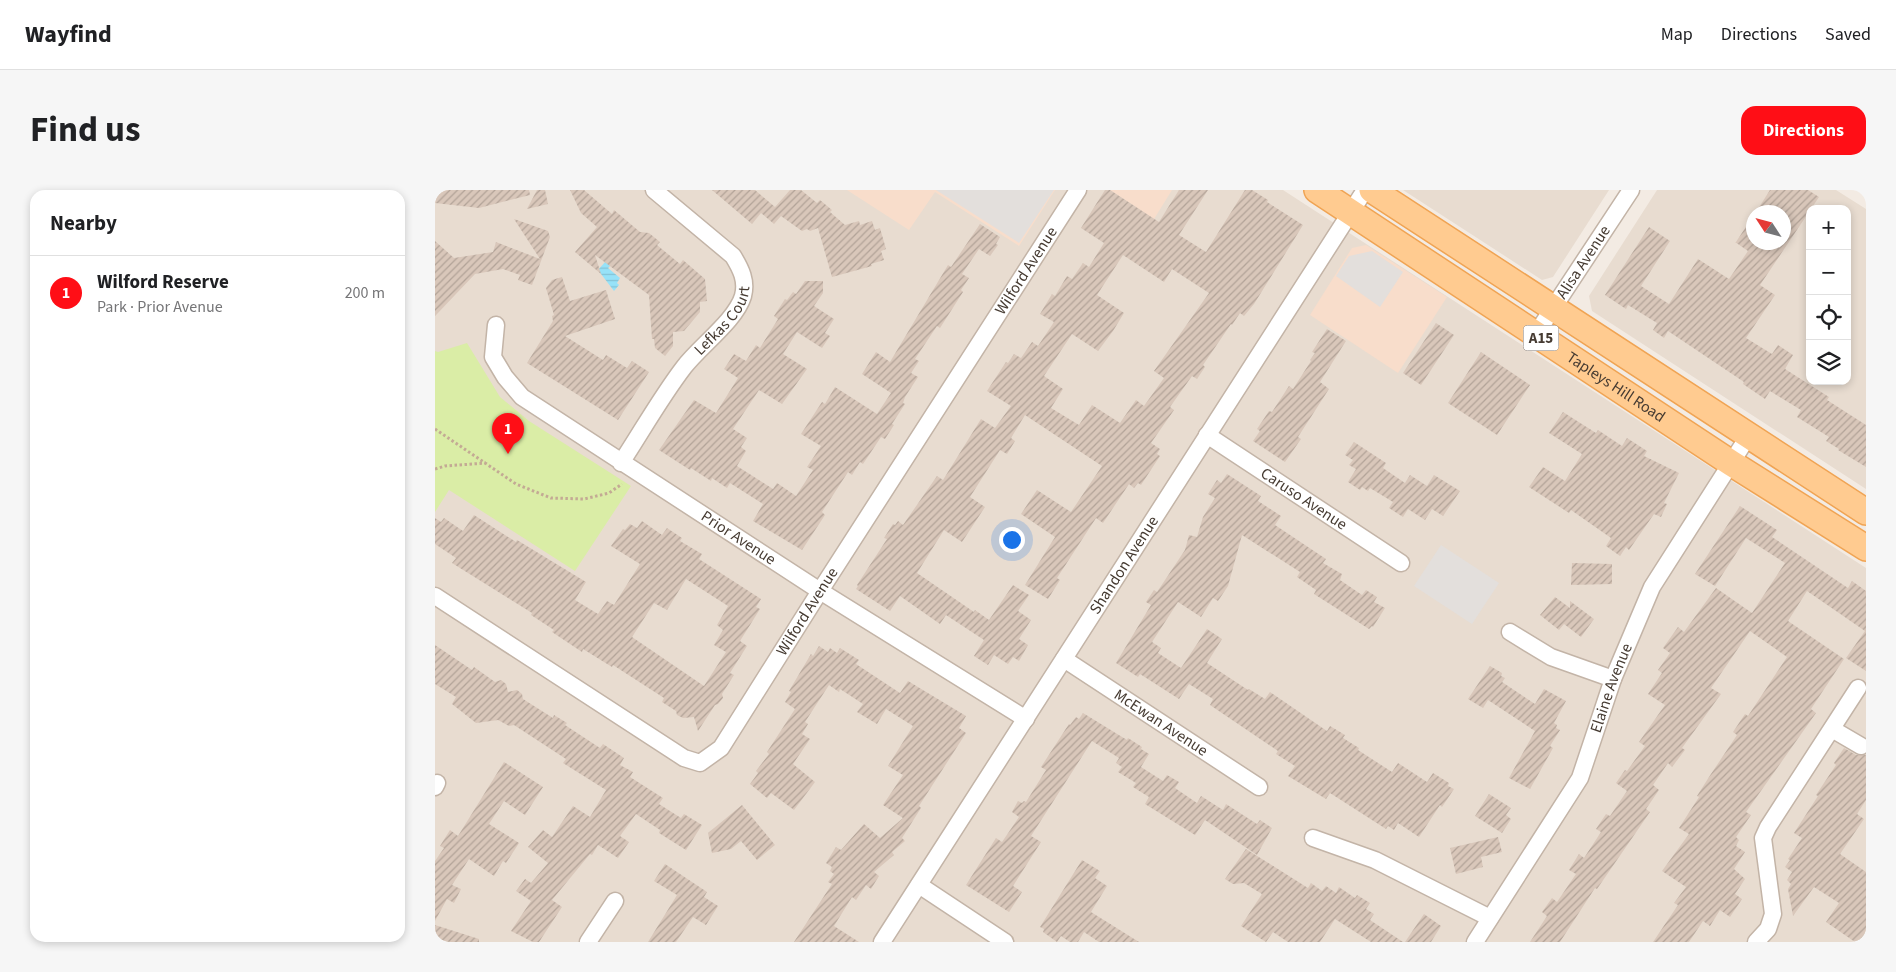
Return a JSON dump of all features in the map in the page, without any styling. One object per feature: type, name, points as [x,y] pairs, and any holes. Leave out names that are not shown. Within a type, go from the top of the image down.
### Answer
[{"type":"main road","name":"Tapleys Hill Road","points":[[1317,190],[1731,463],[1866,548]]},
{"type":"main road","name":"Tapleys Hill Road","points":[[1372,190],[1866,512]]},
{"type":"street","name":"Lefkas Court","points":[[621,463],[685,366],[735,310],[743,296],[744,278],[733,256],[654,190]]},
{"type":"street","name":"Wilford Avenue","points":[[435,596],[684,758],[699,763],[721,748],[1078,190]]},
{"type":"street","name":"Shandon Avenue","points":[[882,942],[1365,190]]},
{"type":"street","name":"Alisa Avenue","points":[[1536,334],[1631,190]]},
{"type":"street","name":"Prior Avenue","points":[[496,325],[493,357],[505,377],[521,397],[820,591],[1026,719]]},
{"type":"street","name":"Caruso Avenue","points":[[1207,435],[1401,563]]},
{"type":"street","name":"Elaine Avenue","points":[[1475,942],[1580,778],[1613,679],[1652,587],[1749,435]]},
{"type":"street","points":[[1510,632],[1551,657],[1613,679]]},
{"type":"street","name":"McEwan Avenue","points":[[1064,659],[1259,787]]},
{"type":"street","points":[[1756,942],[1768,929],[1773,914],[1763,838],[1768,827],[1858,688]]},
{"type":"street","points":[[1832,728],[1861,746]]},
{"type":"street","points":[[1313,838],[1375,860],[1490,918]]},
{"type":"street","points":[[919,885],[1005,942]]},
{"type":"street","points":[[589,942],[615,901]]},
{"type":"path","points":[[435,429],[516,484],[551,498],[584,499],[609,494],[621,484]]},
{"type":"path","points":[[435,468],[486,463]]},
{"type":"shaded area","points":[[435,190],[1283,190],[1866,568],[1866,942],[435,942]]},
{"type":"shaded area","points":[[847,190],[1055,190],[1019,246],[935,192],[909,230]]},
{"type":"shaded area","points":[[936,190],[1054,190],[1019,243]]},
{"type":"shaded area","points":[[1110,190],[1172,190],[1154,219]]},
{"type":"shaded area","points":[[1403,190],[1609,190],[1553,277],[1542,280]]},
{"type":"shaded area","points":[[1657,190],[1836,190],[1866,209],[1866,489],[1592,311],[1589,296]]},
{"type":"shaded area","points":[[1366,245],[1447,297],[1398,373],[1310,315],[1352,248]]},
{"type":"shaded area","points":[[1372,251],[1403,272],[1380,307],[1336,276],[1349,256]]},
{"type":"shaded area","points":[[1441,545],[1499,583],[1472,624],[1414,586]]},
{"type":"green space","points":[[467,343],[500,397],[529,421],[631,486],[575,571],[449,490],[435,512],[435,351],[438,352]]},
{"type":"water","points":[[606,261],[611,265],[608,268],[620,278],[617,283],[619,285],[614,291],[598,270]]},
{"type":"building","points":[[435,190],[529,190],[530,195],[479,208],[435,203]]},
{"type":"building","points":[[537,190],[545,190],[548,204],[527,209]]},
{"type":"building","points":[[570,190],[584,190],[612,214],[614,210],[640,232],[649,233],[660,242],[657,245],[680,264],[683,260],[705,279],[707,301],[700,302],[700,312],[684,331],[673,332],[673,346],[665,356],[655,348],[654,339],[652,339],[649,295],[595,255],[601,274],[575,252],[597,227],[581,213]]},
{"type":"building","points":[[712,190],[755,190],[775,207],[790,190],[801,190],[817,203],[820,200],[845,225],[859,221],[860,225],[872,221],[875,230],[880,228],[886,249],[881,251],[884,260],[871,264],[872,266],[832,277],[818,228],[802,231],[781,216],[774,224],[761,213],[752,224]]},
{"type":"building","points":[[1105,190],[1110,190],[1159,222],[1179,190],[1208,190],[1179,235],[1206,252],[1245,190],[1252,190],[1303,225],[1254,304],[1244,316],[1240,313],[1231,324],[1203,365],[1205,367],[1197,379],[1192,376],[1170,407],[1174,410],[1151,443],[1160,449],[1157,454],[1160,456],[1141,485],[1138,483],[1134,488],[1129,484],[1103,523],[1096,518],[1057,578],[1060,580],[1048,599],[1025,585],[1055,537],[1021,514],[1037,490],[1071,512],[1102,466],[1025,415],[1011,438],[1015,441],[1007,454],[1000,450],[970,497],[985,507],[962,542],[944,530],[917,573],[974,612],[975,610],[989,620],[1013,585],[1029,595],[1018,611],[1031,620],[1019,639],[1028,645],[1019,661],[1013,657],[1008,664],[994,655],[988,665],[974,656],[984,640],[946,615],[940,624],[900,596],[890,611],[856,589],[887,539],[884,538],[893,524],[895,525],[898,521],[903,525],[937,476],[943,480],[981,419],[995,428],[1011,406],[987,391],[1006,362],[1008,363],[1014,354],[1021,358],[1032,342],[1038,346],[1054,322],[1040,314],[1052,294],[1055,296],[1067,276],[1072,279],[1083,263],[1089,267],[1104,243],[1081,228]],"holes":[[[1123,255],[1164,282],[1172,269],[1209,293],[1154,371],[1164,378],[1144,406],[1136,400],[1120,423],[1092,405],[1079,425],[1051,408],[1063,389],[1044,376],[1072,334],[1098,351],[1124,313],[1097,295]]]},
{"type":"building","points":[[1770,190],[1808,190],[1819,197],[1814,205],[1806,205],[1806,216],[1791,239],[1791,205],[1760,205]]},
{"type":"building","points":[[514,219],[548,231],[550,237],[532,285],[518,280],[520,275],[503,269],[475,274],[435,316],[435,241],[454,258],[493,252],[496,242],[540,259]]},
{"type":"building","points":[[980,224],[1000,237],[996,244],[998,245],[990,256],[979,249],[962,274],[969,278],[961,290],[963,292],[940,328],[937,326],[915,359],[919,361],[911,373],[918,377],[905,397],[903,403],[905,404],[892,424],[894,425],[885,439],[881,437],[863,464],[860,462],[852,475],[848,472],[822,512],[825,515],[802,550],[753,521],[763,504],[730,483],[727,488],[712,478],[711,481],[659,450],[694,400],[716,413],[738,378],[724,369],[734,354],[746,361],[756,345],[760,348],[778,319],[774,316],[785,299],[787,300],[793,292],[796,294],[805,281],[823,281],[823,293],[814,306],[834,319],[825,333],[830,336],[822,348],[797,332],[783,354],[807,369],[782,404],[759,390],[733,429],[747,438],[741,447],[746,451],[737,466],[773,489],[777,483],[796,496],[813,470],[807,467],[821,446],[801,434],[822,402],[825,404],[835,387],[877,414],[891,393],[862,374],[876,352],[890,362],[948,265],[951,267]]},
{"type":"building","points":[[1649,227],[1670,241],[1641,286],[1669,304],[1698,259],[1729,279],[1748,251],[1747,250],[1783,250],[1760,285],[1775,295],[1746,338],[1772,354],[1778,345],[1793,355],[1785,369],[1806,382],[1806,385],[1810,385],[1829,397],[1827,400],[1866,425],[1866,467],[1838,450],[1826,441],[1829,437],[1797,417],[1801,410],[1770,391],[1765,399],[1743,384],[1744,382],[1668,331],[1664,338],[1653,330],[1657,323],[1628,305],[1626,309],[1605,295]]},
{"type":"building","points":[[1746,227],[1746,250],[1736,242]]},
{"type":"building","points":[[562,277],[570,301],[606,290],[615,319],[565,336],[603,360],[606,355],[627,368],[632,361],[649,372],[618,420],[527,363],[553,321],[552,316],[554,315],[546,288],[552,280]]},
{"type":"building","points":[[1436,323],[1454,335],[1421,385],[1403,373]]},
{"type":"building","points":[[1327,329],[1346,341],[1320,382],[1329,389],[1298,437],[1301,439],[1285,462],[1253,441],[1260,431],[1257,429],[1269,411],[1272,412],[1289,386],[1293,389],[1311,361],[1315,353],[1312,352]]},
{"type":"building","points":[[1481,352],[1530,385],[1497,435],[1448,403]]},
{"type":"building","points":[[1563,412],[1596,433],[1598,430],[1622,446],[1627,438],[1647,451],[1644,456],[1679,473],[1664,503],[1667,504],[1661,517],[1654,514],[1629,550],[1626,547],[1620,556],[1606,546],[1611,538],[1571,510],[1569,513],[1529,487],[1543,467],[1565,481],[1582,454],[1549,433]]},
{"type":"building","points":[[1354,442],[1386,463],[1383,468],[1405,483],[1410,475],[1427,486],[1434,475],[1460,491],[1443,516],[1432,509],[1425,520],[1408,509],[1403,517],[1389,508],[1393,502],[1370,488],[1368,491],[1362,487],[1360,490],[1348,482],[1356,469],[1349,465],[1353,460],[1345,455]]},
{"type":"building","points":[[1227,474],[1261,496],[1258,501],[1281,516],[1275,525],[1326,559],[1323,563],[1342,574],[1340,580],[1362,595],[1366,590],[1377,597],[1374,602],[1385,608],[1373,627],[1369,629],[1314,594],[1316,590],[1297,577],[1300,572],[1242,535],[1228,586],[1218,601],[1213,598],[1201,617],[1178,602],[1152,642],[1161,648],[1158,653],[1181,668],[1207,629],[1222,639],[1207,663],[1248,690],[1265,699],[1270,692],[1327,731],[1330,726],[1345,735],[1343,738],[1359,748],[1358,750],[1392,772],[1398,763],[1427,782],[1433,773],[1449,783],[1448,786],[1454,789],[1442,807],[1440,805],[1419,837],[1398,823],[1394,830],[1388,826],[1386,829],[1330,793],[1326,799],[1288,776],[1295,766],[1276,754],[1278,751],[1210,705],[1213,699],[1189,684],[1179,699],[1140,674],[1138,677],[1116,663],[1151,605],[1146,602],[1154,590],[1157,592],[1185,550],[1189,535],[1197,537],[1203,517],[1215,498],[1208,494],[1217,480],[1221,483]]},
{"type":"building","points":[[1740,506],[1777,530],[1772,537],[1848,588],[1852,581],[1866,591],[1866,671],[1846,658],[1865,631],[1807,591],[1788,621],[1844,659],[1811,709],[1816,713],[1746,812],[1751,815],[1736,837],[1739,840],[1736,846],[1745,852],[1734,869],[1745,879],[1735,894],[1742,899],[1730,917],[1720,910],[1710,926],[1703,921],[1689,942],[1653,942],[1678,905],[1674,903],[1686,887],[1662,871],[1689,834],[1679,828],[1699,797],[1697,796],[1737,735],[1733,732],[1745,714],[1748,716],[1787,657],[1750,631],[1711,688],[1721,694],[1682,748],[1685,750],[1672,767],[1668,763],[1653,785],[1659,790],[1646,809],[1650,812],[1597,889],[1595,888],[1560,942],[1530,942],[1547,916],[1542,912],[1552,898],[1557,902],[1576,874],[1569,870],[1579,854],[1584,858],[1601,832],[1596,829],[1606,814],[1610,816],[1627,791],[1616,783],[1645,746],[1639,742],[1665,705],[1648,694],[1662,673],[1658,670],[1670,653],[1663,648],[1678,627],[1684,632],[1716,588],[1752,613],[1785,563],[1746,538],[1715,586],[1695,574]]},
{"type":"building","points":[[474,515],[516,542],[517,540],[586,582],[575,600],[598,614],[607,601],[614,605],[640,564],[611,546],[623,529],[625,530],[630,524],[637,528],[642,521],[662,535],[667,528],[682,538],[680,541],[702,554],[699,559],[761,599],[756,607],[760,609],[740,641],[747,646],[730,673],[734,675],[722,694],[723,698],[715,705],[698,731],[694,717],[683,718],[677,715],[676,711],[662,702],[664,698],[613,665],[612,667],[583,649],[582,652],[552,632],[554,630],[531,615],[532,613],[452,563],[456,558],[435,544],[435,518],[441,522],[444,518],[463,531]],"holes":[[[686,579],[728,606],[717,625],[723,630],[714,645],[726,652],[704,686],[632,637],[654,603],[667,610]]]},
{"type":"building","points":[[1572,563],[1612,564],[1612,584],[1571,585]]},
{"type":"building","points":[[1555,597],[1570,608],[1570,601],[1594,619],[1581,637],[1564,624],[1559,630],[1540,615]]},
{"type":"building","points":[[435,645],[472,670],[474,667],[495,682],[501,680],[506,684],[508,692],[517,690],[522,694],[523,699],[553,718],[554,715],[567,723],[565,725],[600,748],[603,744],[624,758],[620,765],[633,772],[630,777],[663,798],[659,804],[681,818],[684,814],[702,825],[686,850],[659,833],[660,830],[636,814],[620,836],[629,842],[618,858],[598,845],[592,855],[590,854],[552,900],[562,907],[539,942],[533,942],[511,931],[531,901],[516,891],[525,879],[531,883],[548,863],[528,847],[543,830],[552,837],[573,806],[590,817],[606,790],[563,763],[566,759],[514,725],[509,726],[498,720],[476,723],[452,704],[456,697],[435,684]]},
{"type":"building","points":[[819,646],[828,652],[830,648],[837,653],[840,648],[859,660],[856,664],[900,693],[908,681],[966,716],[959,728],[966,733],[919,806],[921,808],[902,838],[905,841],[892,852],[894,855],[874,872],[879,876],[871,889],[866,885],[856,900],[852,897],[834,926],[859,942],[794,942],[832,884],[828,882],[834,874],[830,871],[832,867],[826,863],[836,847],[841,850],[864,824],[880,838],[903,818],[883,805],[903,775],[888,766],[913,726],[886,709],[877,724],[857,712],[863,704],[840,689],[839,692],[829,685],[805,722],[808,724],[802,734],[810,739],[793,764],[815,782],[794,810],[771,793],[767,798],[750,784],[758,773],[756,771],[769,754],[767,752],[795,709],[785,702],[791,692],[789,691],[811,654],[813,656]]},
{"type":"building","points":[[1490,666],[1502,673],[1501,676],[1505,678],[1502,682],[1535,704],[1544,689],[1566,701],[1554,723],[1557,725],[1556,728],[1560,730],[1550,746],[1553,748],[1530,789],[1509,778],[1535,731],[1488,700],[1483,708],[1468,699]]},
{"type":"building","points":[[1083,713],[1142,747],[1141,749],[1149,754],[1141,767],[1163,781],[1167,775],[1179,782],[1175,788],[1197,803],[1201,796],[1223,810],[1226,804],[1257,824],[1260,820],[1272,828],[1257,855],[1205,820],[1195,835],[1145,804],[1149,797],[1133,787],[1136,783],[1118,772],[1122,767],[1116,763],[1119,758],[1092,741],[1031,836],[1041,842],[1013,886],[1022,892],[1009,912],[966,885],[996,838],[1002,842],[1019,817],[1012,812],[1018,801],[1026,802],[1046,770],[1041,767],[1069,724],[1076,717],[1079,719]]},
{"type":"building","points":[[1844,748],[1856,755],[1866,755],[1866,800],[1857,814],[1864,819],[1840,854],[1866,872],[1866,942],[1855,942],[1826,922],[1839,903],[1814,887],[1793,916],[1788,889],[1791,884],[1787,880],[1792,872],[1785,867],[1802,838],[1794,833],[1818,796],[1816,795],[1836,765],[1834,763]]},
{"type":"building","points":[[504,762],[543,787],[525,815],[504,801],[489,824],[519,843],[506,863],[503,861],[494,876],[469,859],[452,885],[461,889],[454,903],[447,899],[435,921],[435,861],[444,848],[440,846],[450,830],[458,836]]},
{"type":"building","points":[[1489,794],[1511,808],[1506,815],[1511,819],[1502,833],[1475,816]]},
{"type":"building","points":[[742,805],[775,845],[757,860],[741,841],[731,849],[712,853],[708,833]]},
{"type":"building","points":[[1498,837],[1502,852],[1481,857],[1483,867],[1456,874],[1450,848]]},
{"type":"building","points":[[1246,849],[1308,888],[1311,883],[1322,891],[1326,886],[1336,893],[1339,887],[1355,898],[1357,895],[1370,903],[1366,909],[1374,914],[1370,920],[1403,942],[1371,942],[1335,919],[1320,942],[1288,942],[1273,932],[1266,942],[1241,926],[1262,894],[1244,883],[1233,884],[1225,879]]},
{"type":"building","points":[[1082,860],[1100,871],[1095,878],[1107,886],[1091,912],[1139,942],[1099,942],[1084,932],[1078,942],[1070,942],[1061,936],[1057,942],[1043,932],[1044,929],[1040,927]]},
{"type":"building","points":[[665,864],[707,892],[704,897],[718,906],[706,925],[693,917],[676,942],[648,942],[677,895],[654,881]]},
{"type":"building","points":[[1424,914],[1441,926],[1431,942],[1405,942]]},
{"type":"building","points":[[435,925],[479,939],[479,942],[435,942]]},
{"type":"place","name":"Wilford Reserve","points":[[508,454]]}]
